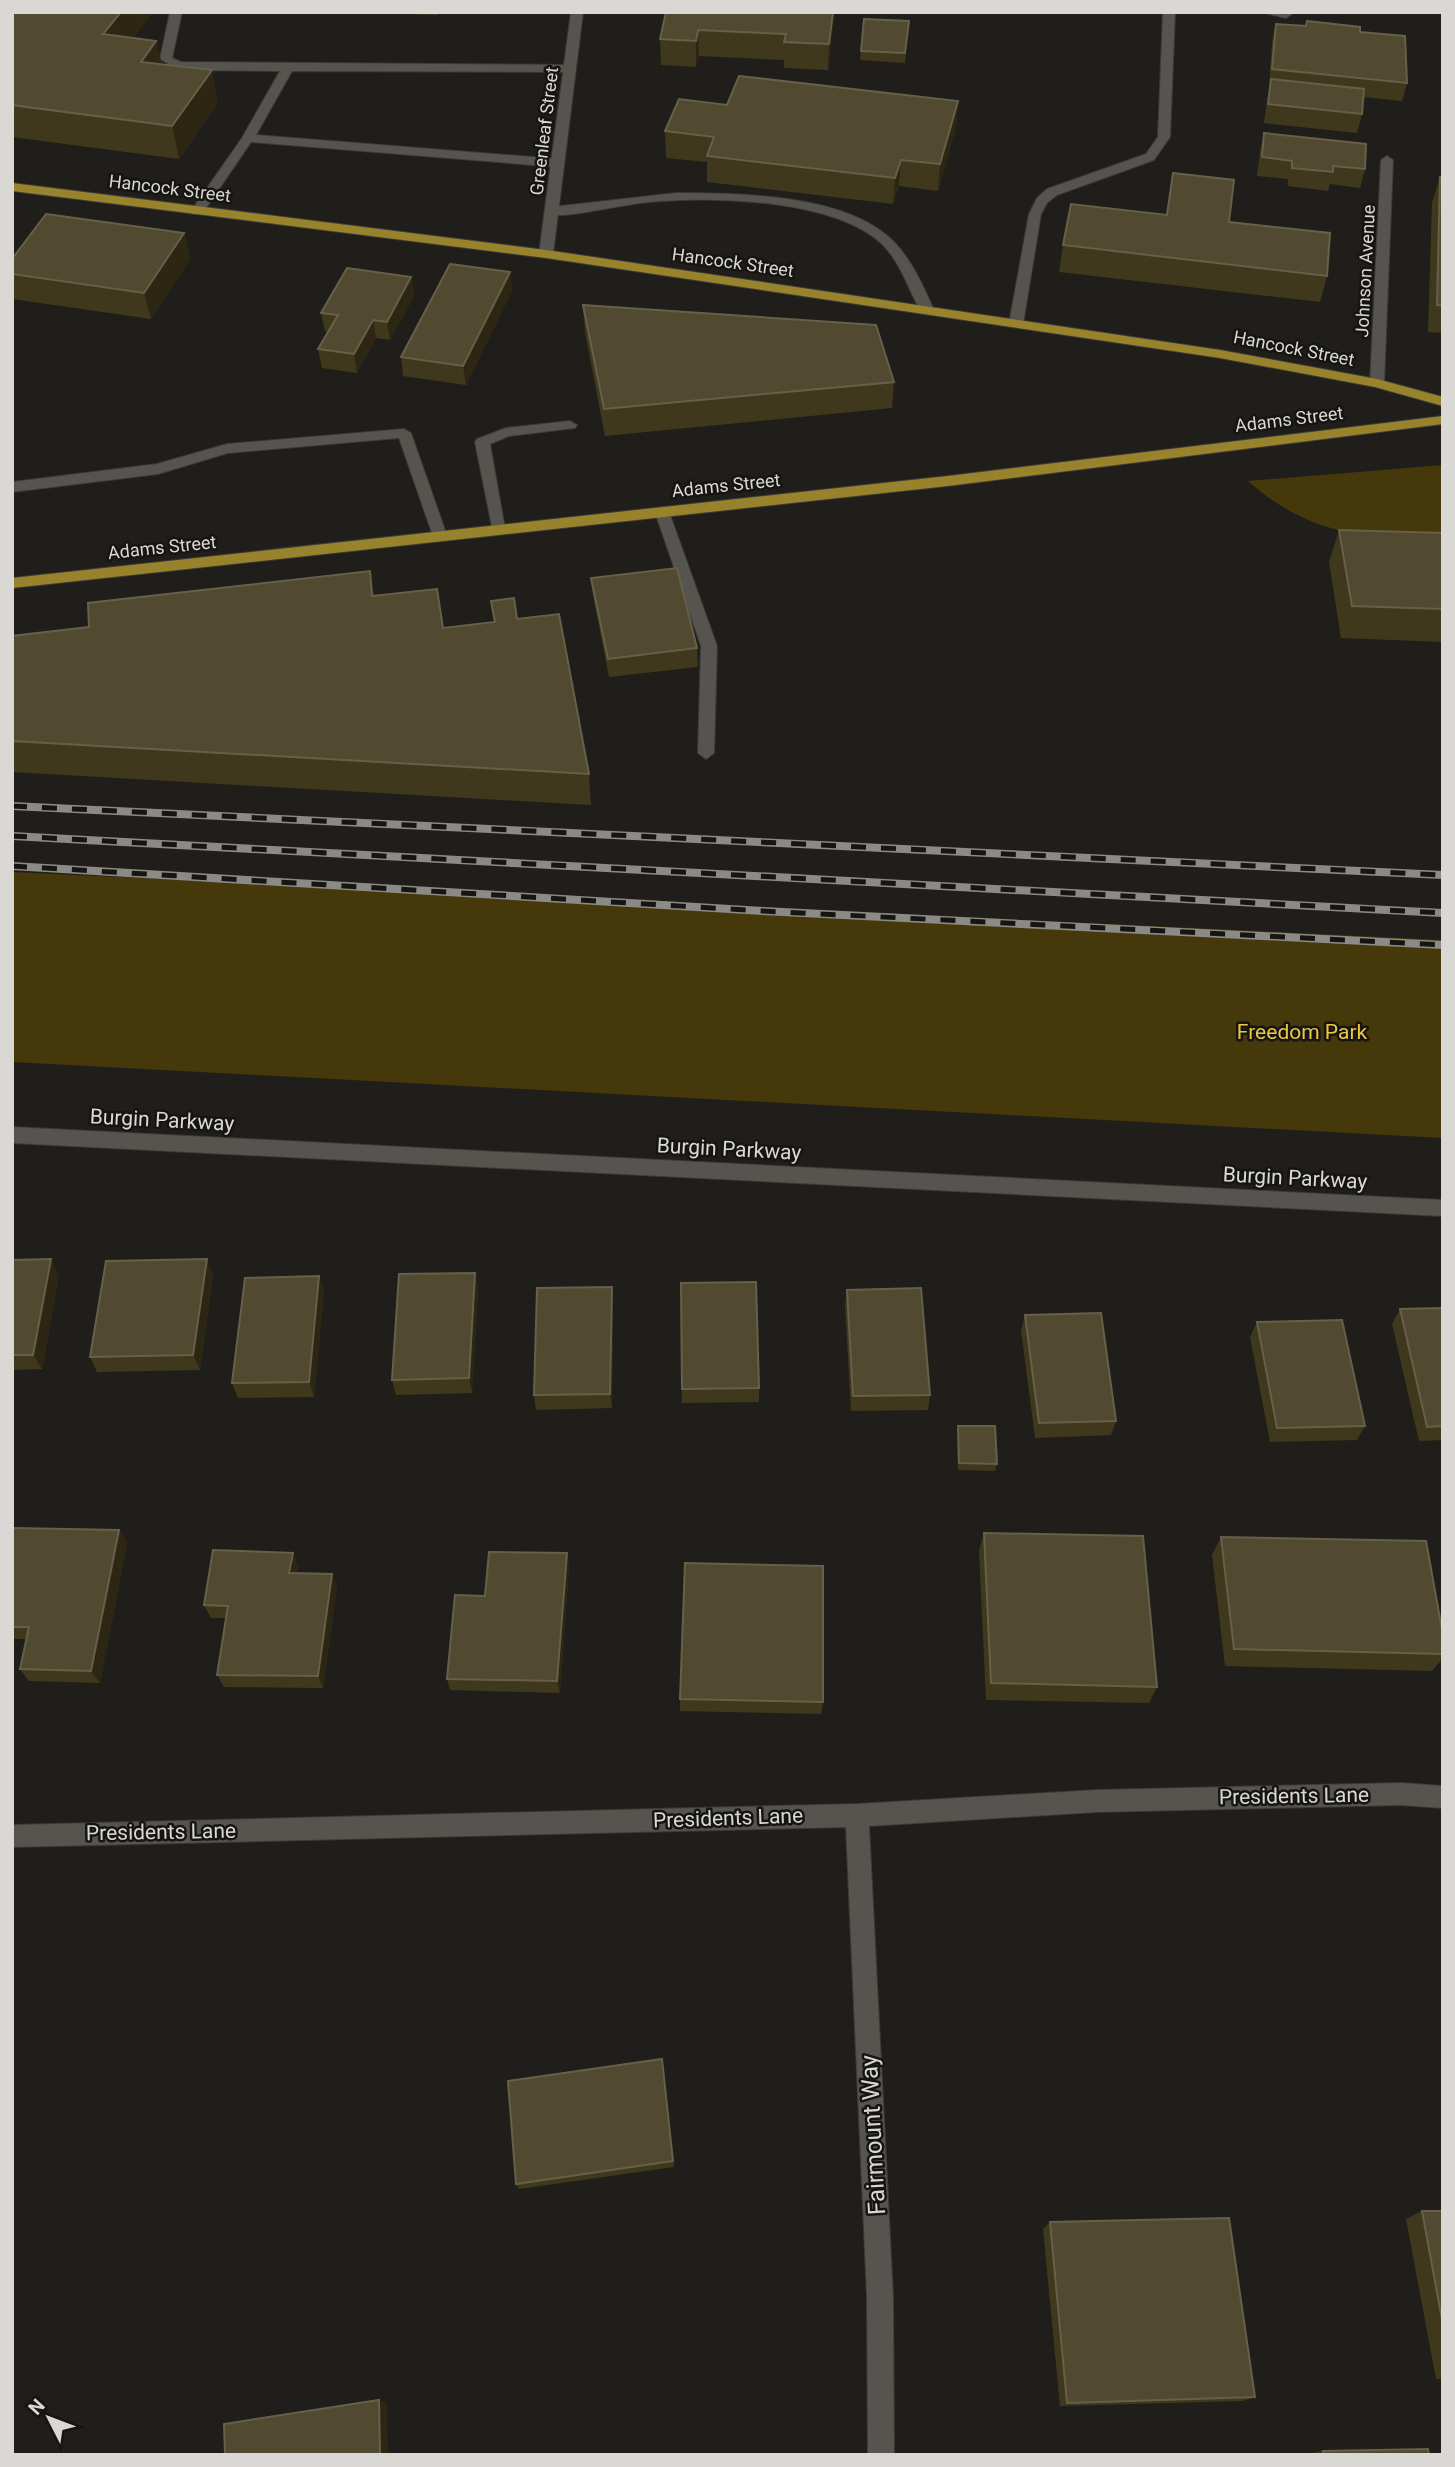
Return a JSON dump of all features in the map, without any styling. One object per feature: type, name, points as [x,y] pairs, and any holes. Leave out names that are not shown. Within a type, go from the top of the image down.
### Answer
[{"type":"main road","name":"Hancock Street","points":[[12,187],[546,254],[928,310],[1220,354],[1377,383],[1443,402]]},
{"type":"main road","name":"Adams Street","points":[[12,583],[948,481],[1443,420]]},
{"type":"street","points":[[176,12],[166,59],[179,66],[569,68]]},
{"type":"street","name":"Greenleaf Street","points":[[546,254],[577,12]]},
{"type":"street","points":[[1016,324],[1035,214],[1042,201],[1052,192],[1150,157],[1164,138],[1169,12]]},
{"type":"street","points":[[1267,12],[1286,14]]},
{"type":"street","points":[[197,211],[248,138],[288,67]]},
{"type":"street","points":[[248,138],[558,163]]},
{"type":"street","name":"Johnson Avenue","points":[[1377,383],[1387,160]]},
{"type":"street","points":[[552,211],[578,212],[651,198],[683,197],[756,201],[821,210],[853,219],[878,234],[904,260],[928,310]]},
{"type":"street","points":[[498,530],[482,442],[506,432],[570,425]]},
{"type":"street","points":[[12,487],[158,469],[227,449],[404,433],[440,536]]},
{"type":"street","name":"Burgin Parkway","points":[[12,1135],[1443,1208]]},
{"type":"street","name":"Presidents Lane","points":[[12,1836],[858,1815],[1097,1801],[1401,1794],[1443,1797]]},
{"type":"street","name":"Fairmount Way","points":[[858,1815],[880,2297],[881,2455]]},
{"type":"lane","points":[[662,512],[709,646],[706,753]]},
{"type":"green space","points":[[1443,465],[1443,543],[1339,530],[1294,513],[1248,481]]},
{"type":"green space","name":"Freedom Park","points":[[12,872],[1443,940],[1443,1138],[12,1062]]},
{"type":"building","points":[[12,12],[121,12],[103,34],[156,41],[141,62],[212,70],[172,126],[12,105]]},
{"type":"building","points":[[666,12],[833,12],[829,44],[784,42],[786,34],[698,30],[696,41],[660,39]]},
{"type":"building","points":[[864,19],[909,21],[905,53],[861,51]]},
{"type":"building","points":[[1307,21],[1360,27],[1360,32],[1405,36],[1407,83],[1272,69],[1276,24],[1306,26]]},
{"type":"building","points":[[739,76],[958,101],[940,164],[901,160],[895,178],[707,156],[714,137],[665,131],[679,99],[727,105]]},
{"type":"building","points":[[1271,79],[1364,89],[1362,114],[1268,104]]},
{"type":"building","points":[[1264,133],[1366,144],[1365,169],[1333,166],[1333,172],[1292,168],[1292,161],[1262,157]]},
{"type":"building","points":[[1173,173],[1234,180],[1229,222],[1330,233],[1327,276],[1063,245],[1071,204],[1167,215]]},
{"type":"building","points":[[1440,177],[1443,177],[1443,306],[1437,305]]},
{"type":"building","points":[[46,214],[184,233],[144,293],[12,274],[12,259]]},
{"type":"building","points":[[450,264],[510,272],[463,366],[401,357]]},
{"type":"building","points":[[347,268],[411,277],[387,322],[373,320],[354,354],[318,349],[338,315],[321,313]]},
{"type":"building","points":[[583,305],[876,325],[894,382],[604,409]]},
{"type":"building","points":[[1339,530],[1443,533],[1443,609],[1352,606]]},
{"type":"building","points":[[677,568],[697,648],[608,659],[591,578]]},
{"type":"building","points":[[370,571],[372,596],[437,589],[443,628],[495,622],[491,601],[514,598],[517,619],[559,614],[589,774],[12,741],[12,636],[89,627],[88,603]]},
{"type":"building","points":[[51,1259],[33,1355],[12,1355],[12,1260]]},
{"type":"building","points":[[207,1259],[193,1355],[90,1357],[106,1261]]},
{"type":"building","points":[[475,1273],[469,1378],[392,1380],[399,1274]]},
{"type":"building","points":[[319,1276],[309,1382],[232,1383],[245,1278]]},
{"type":"building","points":[[756,1282],[759,1388],[682,1389],[681,1283]]},
{"type":"building","points":[[612,1287],[610,1394],[534,1395],[537,1288]]},
{"type":"building","points":[[921,1288],[930,1395],[853,1396],[847,1290]]},
{"type":"building","points":[[1443,1308],[1443,1426],[1427,1427],[1400,1309]]},
{"type":"building","points":[[1101,1313],[1116,1421],[1039,1423],[1025,1315]]},
{"type":"building","points":[[1342,1320],[1365,1426],[1277,1428],[1257,1322]]},
{"type":"building","points":[[958,1426],[995,1426],[997,1464],[959,1463]]},
{"type":"building","points":[[12,1528],[119,1530],[91,1671],[20,1669],[29,1627],[12,1627]]},
{"type":"building","points":[[984,1533],[1143,1536],[1157,1687],[991,1683]]},
{"type":"building","points":[[1221,1537],[1426,1541],[1443,1635],[1443,1654],[1234,1649]]},
{"type":"building","points":[[213,1550],[293,1553],[289,1573],[332,1574],[318,1676],[217,1675],[228,1606],[204,1605]]},
{"type":"building","points":[[489,1552],[567,1553],[557,1681],[447,1679],[455,1595],[485,1596]]},
{"type":"building","points":[[685,1563],[823,1566],[823,1702],[680,1699]]},
{"type":"building","points":[[662,2059],[673,2161],[516,2184],[508,2081]]},
{"type":"building","points":[[1422,2211],[1443,2211],[1443,2325]]},
{"type":"building","points":[[1229,2218],[1255,2397],[1067,2403],[1050,2222]]},
{"type":"building","points":[[379,2400],[380,2455],[225,2455],[224,2424]]},
{"type":"building","points":[[1428,2449],[1429,2455],[1324,2455],[1323,2451]]},
{"type":"railway","points":[[12,806],[1443,875]]},
{"type":"railway","points":[[12,836],[1443,913]]},
{"type":"railway","points":[[12,866],[763,911],[1443,945]]}]
